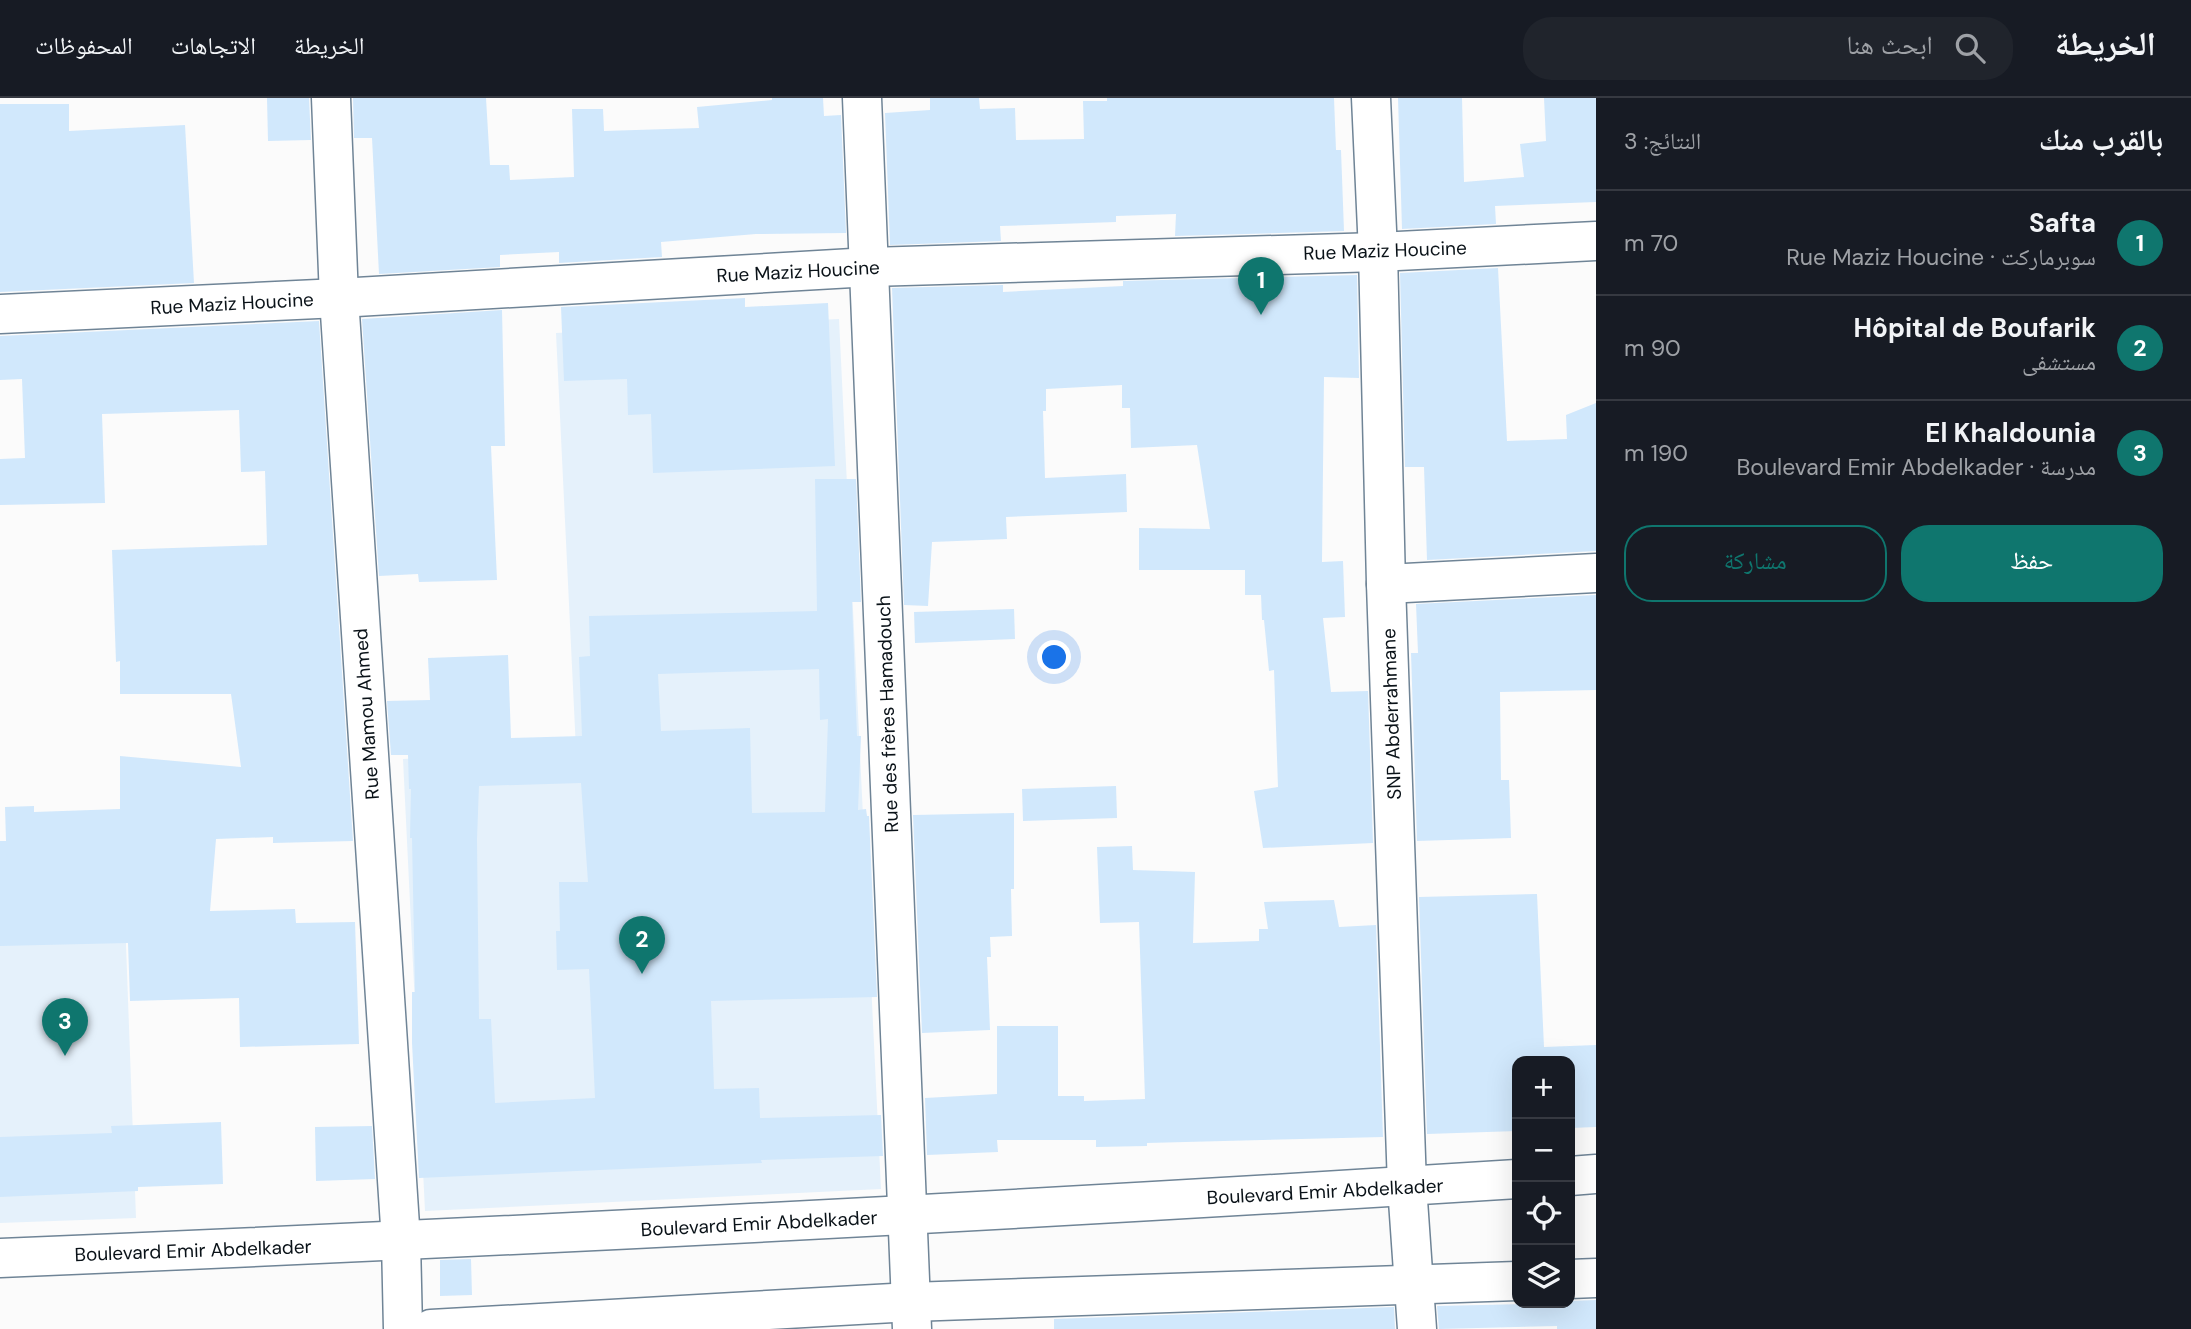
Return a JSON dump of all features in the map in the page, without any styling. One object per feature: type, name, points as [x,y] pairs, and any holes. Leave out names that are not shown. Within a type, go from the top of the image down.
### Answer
[{"type":"street","name":"Rue Mamou Ahmed","points":[[331,98],[339,298],[401,1241],[403,1329]]},
{"type":"street","name":"Rue des frères Hamadouch","points":[[862,98],[912,1315]]},
{"type":"street","name":"SNP Abderrahmane","points":[[1371,98],[1407,1186],[1417,1329]]},
{"type":"street","name":"Rue Maziz Houcine","points":[[0,314],[339,298],[870,267],[1378,251],[1596,241]]},
{"type":"street","points":[[1386,584],[1596,573]]},
{"type":"street","points":[[1575,1176],[1596,1174]]},
{"type":"street","name":"Boulevard Emir Abdelkader","points":[[0,1258],[907,1215],[1512,1179]]},
{"type":"street","points":[[1575,1279],[1596,1278]]},
{"type":"street","points":[[431,1329],[912,1315],[1415,1284],[1512,1281]]},
{"type":"shaded area","points":[[839,319],[881,1189],[425,1211],[403,759],[576,750],[556,333]]},
{"type":"shaded area","points":[[124,890],[136,1218],[0,1223],[0,895]]},
{"type":"building","points":[[267,98],[309,98],[311,140],[268,141]]},
{"type":"building","points":[[353,98],[486,98],[490,165],[509,165],[510,180],[574,177],[572,109],[603,109],[604,131],[699,128],[697,107],[772,98],[823,98],[824,116],[841,115],[846,233],[756,234],[661,242],[662,257],[559,263],[559,252],[500,255],[500,267],[379,274],[372,138],[354,138]]},
{"type":"building","points":[[930,98],[979,98],[980,109],[1015,108],[1016,140],[1084,139],[1083,101],[1107,101],[1107,98],[1334,98],[1336,150],[1341,150],[1344,231],[1175,236],[1176,214],[1116,216],[1116,222],[1000,226],[1001,241],[890,245],[885,113],[930,110]]},
{"type":"building","points":[[1398,98],[1462,98],[1464,182],[1524,177],[1520,144],[1546,141],[1544,98],[1596,98],[1596,202],[1495,206],[1496,224],[1402,229]]},
{"type":"building","points":[[0,104],[69,104],[69,131],[185,125],[194,283],[0,292]]},
{"type":"building","points":[[1498,268],[1507,441],[1567,439],[1566,415],[1596,403],[1596,551],[1427,560],[1424,467],[1405,467],[1400,273]]},
{"type":"building","points":[[1357,275],[1359,378],[1324,377],[1322,562],[1343,561],[1345,617],[1323,618],[1331,692],[1368,691],[1373,843],[1263,848],[1254,791],[1278,787],[1274,670],[1269,671],[1261,595],[1245,595],[1245,570],[1139,570],[1139,528],[1210,529],[1197,445],[1131,448],[1130,408],[1122,408],[1122,385],[1046,389],[1046,411],[1043,411],[1045,478],[1126,474],[1127,512],[1006,517],[1007,539],[932,542],[928,606],[904,605],[892,288],[1003,285],[1003,292],[1123,286],[1123,281]]},
{"type":"building","points":[[745,298],[745,307],[828,303],[835,466],[653,473],[651,414],[628,415],[627,379],[564,381],[561,307]]},
{"type":"building","points":[[502,310],[505,446],[491,446],[497,580],[419,582],[418,574],[379,576],[362,319]]},
{"type":"building","points":[[319,321],[353,841],[273,843],[273,837],[216,839],[210,911],[295,909],[296,923],[355,922],[359,1044],[240,1047],[239,998],[130,1001],[128,943],[0,946],[0,841],[6,841],[5,807],[34,806],[34,812],[120,809],[120,756],[241,767],[231,694],[120,694],[120,661],[116,662],[112,550],[267,545],[265,471],[241,472],[239,410],[102,414],[105,503],[0,505],[0,459],[25,458],[22,379],[0,380],[0,336]]},
{"type":"building","points":[[815,479],[856,479],[861,602],[852,602],[857,736],[861,736],[858,810],[866,809],[869,816],[877,997],[711,1001],[714,1089],[759,1088],[760,1118],[881,1115],[883,1156],[419,1178],[412,1043],[412,992],[415,992],[411,789],[408,755],[391,755],[387,701],[430,700],[428,658],[508,655],[511,738],[582,736],[579,657],[590,656],[589,616],[817,611]],"holes":[[[819,669],[820,720],[828,719],[825,812],[752,813],[750,728],[661,731],[658,674]],[[581,783],[588,882],[559,882],[560,931],[556,931],[557,970],[589,969],[595,1098],[495,1103],[491,1019],[479,1019],[479,786]]]},
{"type":"building","points":[[1596,595],[1596,690],[1500,692],[1501,780],[1509,780],[1511,838],[1417,841],[1411,653],[1418,653],[1416,604]]},
{"type":"building","points":[[1014,609],[1015,639],[915,643],[914,612]]},
{"type":"building","points":[[1116,786],[1117,818],[1023,821],[1022,789]]},
{"type":"building","points":[[1014,813],[1012,936],[990,937],[991,957],[987,957],[990,1030],[922,1033],[913,815]]},
{"type":"building","points":[[1132,846],[1133,870],[1195,872],[1193,943],[1259,941],[1259,929],[1268,929],[1264,902],[1334,900],[1339,927],[1376,925],[1383,1137],[1147,1143],[1147,1146],[1096,1147],[1096,1140],[997,1140],[998,1152],[927,1155],[925,1098],[997,1094],[997,1026],[1058,1026],[1058,1096],[1084,1096],[1084,1101],[1145,1099],[1139,922],[1100,923],[1097,847]]},
{"type":"building","points":[[1537,894],[1544,1047],[1596,1045],[1596,1127],[1575,1128],[1575,1056],[1512,1056],[1512,1131],[1427,1134],[1419,897]]},
{"type":"building","points":[[221,1122],[223,1184],[0,1197],[0,1137],[112,1133],[111,1126]]},
{"type":"building","points":[[372,1126],[375,1179],[316,1181],[315,1127]]},
{"type":"building","points":[[471,1259],[472,1295],[440,1296],[440,1260]]},
{"type":"building","points":[[1596,1300],[1596,1329],[1557,1329],[1557,1326],[1439,1329],[1437,1306],[1512,1304],[1512,1308],[1575,1308],[1575,1301]]},
{"type":"building","points":[[1394,1307],[1395,1329],[1054,1329],[1054,1319]]},
{"type":"place","name":"Safta","points":[[1261,315]]},
{"type":"place","name":"Hôpital de Boufarik","points":[[642,974]]},
{"type":"place","name":"El Khaldounia","points":[[65,1056]]}]
